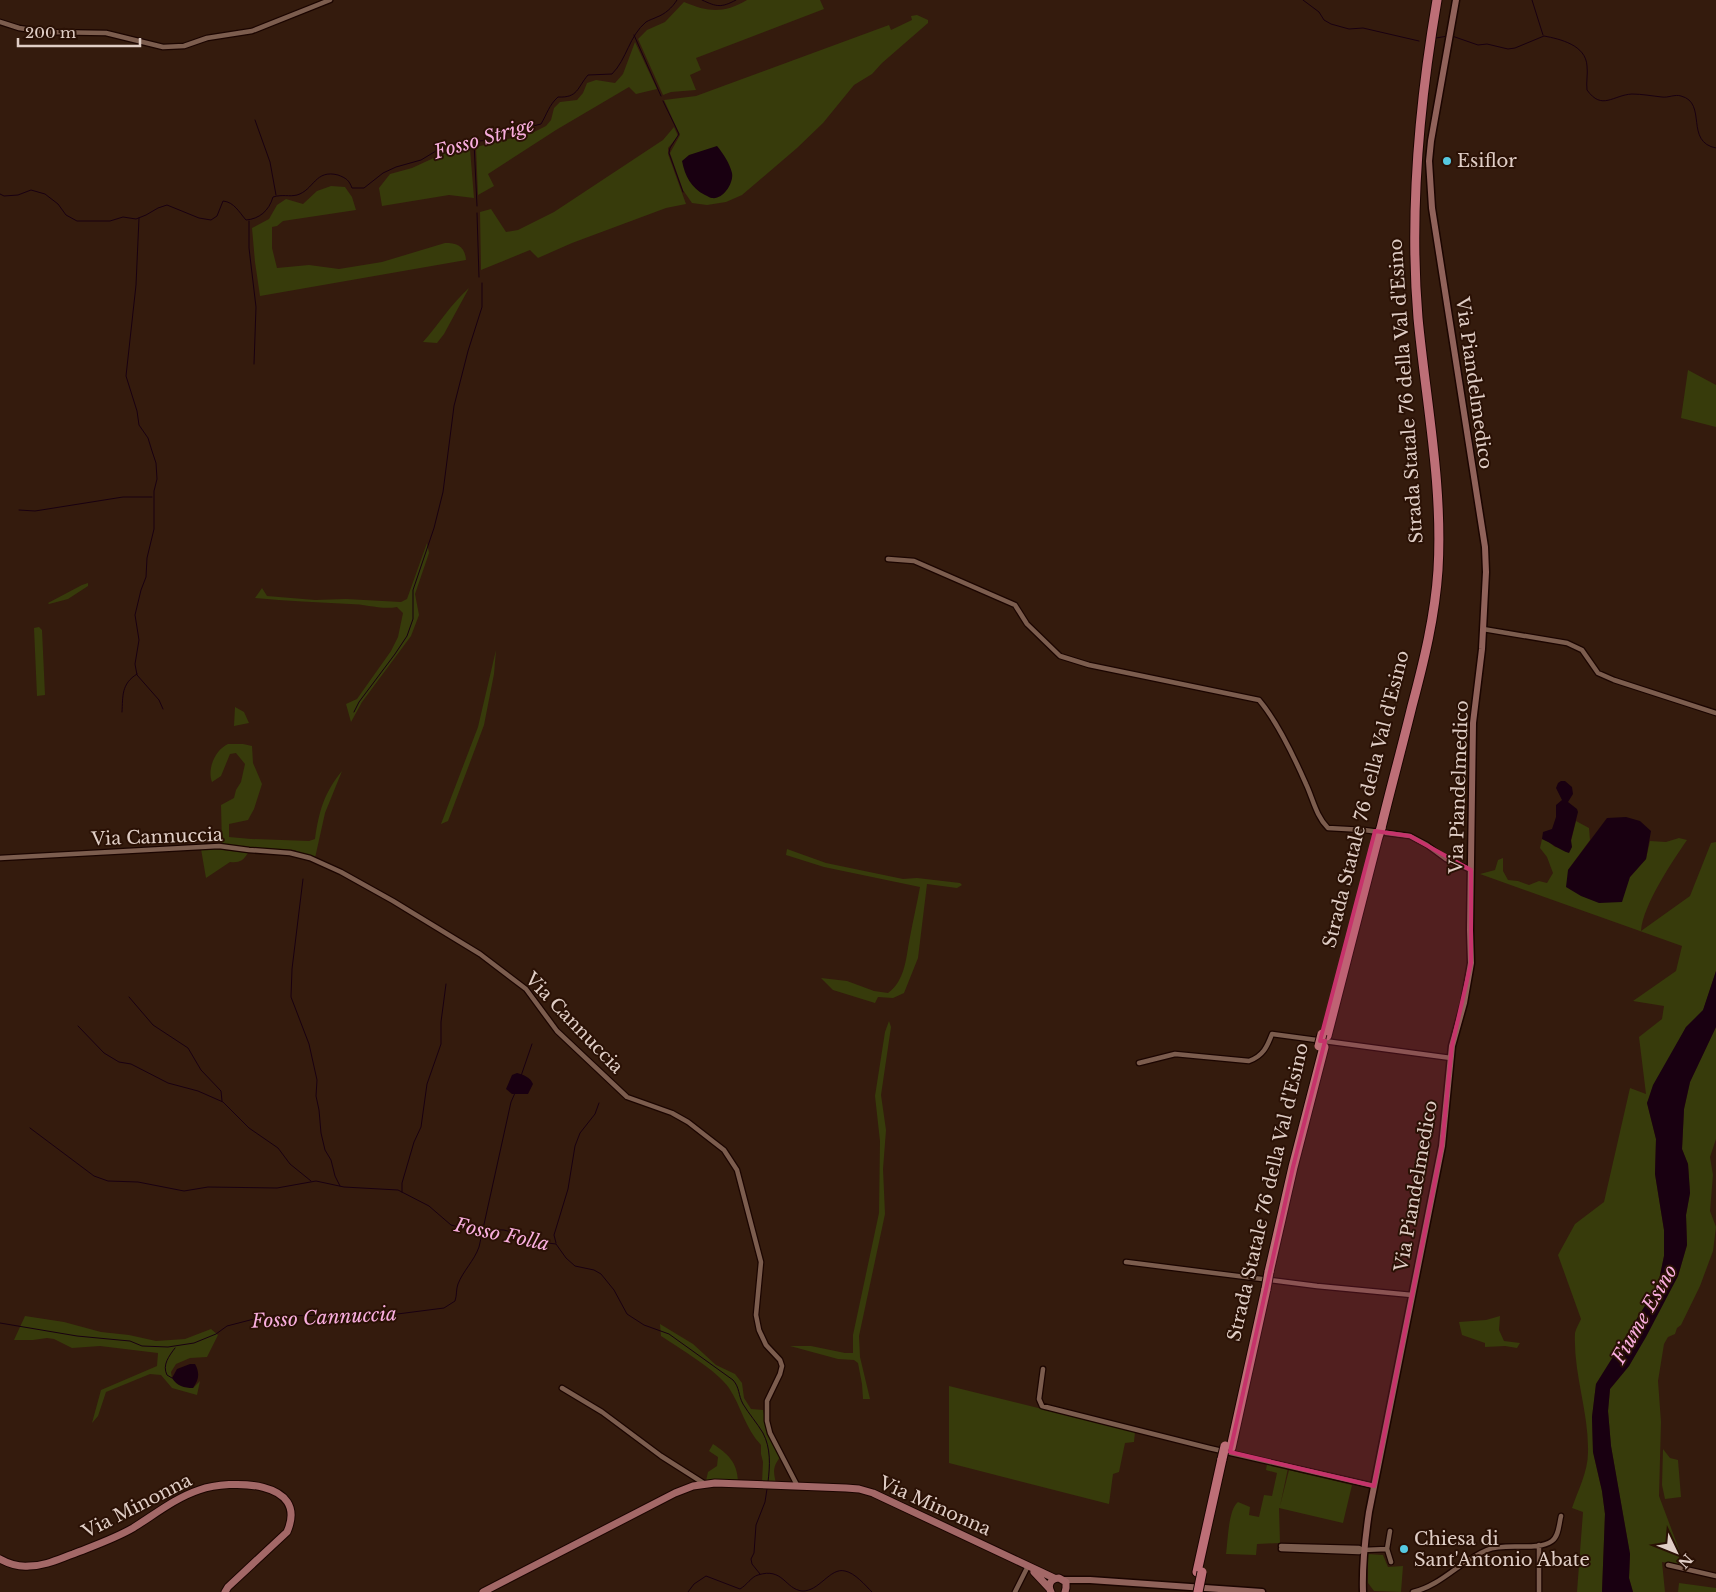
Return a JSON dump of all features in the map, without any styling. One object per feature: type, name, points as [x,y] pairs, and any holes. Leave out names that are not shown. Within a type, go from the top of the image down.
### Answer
[{"type":"highway","name":"Strada Statale 76 della Val d'Esino","points":[[1377,832],[1426,624],[1433,569],[1434,503],[1413,317],[1410,226],[1414,127],[1421,63],[1432,0]]},
{"type":"highway","name":"Strada Statale 76 della Val d'Esino","points":[[1193,1592],[1200,1572],[1267,1272],[1288,1165],[1321,1047],[1431,625],[1438,570],[1439,503],[1418,318],[1415,226],[1419,127],[1426,63],[1437,0]]},
{"type":"highway","name":"Strada Statale 76 della Val d'Esino","points":[[1198,1592],[1200,1572]]},
{"type":"main road","name":"Via Piandelmedico","points":[[1364,1592],[1362,1572],[1363,1550],[1442,1146],[1451,1058],[1471,963],[1473,723],[1483,629],[1486,572],[1485,547],[1430,187],[1431,141],[1456,0]]},
{"type":"main road","name":"Via Minonna","points":[[482,1592],[675,1493],[705,1484],[771,1484],[859,1489],[873,1493],[1054,1578],[1064,1580]]},
{"type":"main road","name":"Via Minonna","points":[[0,1559],[13,1565],[42,1565],[117,1537],[188,1494],[206,1488],[223,1485],[241,1485],[256,1486],[275,1491],[286,1499],[292,1513],[287,1532],[228,1587],[225,1592]]},
{"type":"main road","name":"Via Minonna","points":[[1028,1566],[1050,1590]]},
{"type":"main road","name":"Via Piandelmedico","points":[[1362,1572],[1369,1592]]},
{"type":"main road","points":[[1050,1590],[1050,1583],[1054,1578]]},
{"type":"main road","points":[[1066,1590],[1064,1580],[1090,1580],[1262,1592]]},
{"type":"main road","points":[[1066,1590],[1076,1581]]},
{"type":"main road","points":[[1364,1592],[1369,1592]]},
{"type":"street","points":[[0,22],[19,28],[45,32],[106,33],[163,47],[184,46],[207,38],[252,31],[330,0]]},
{"type":"street","points":[[888,559],[914,561],[1015,605],[1027,624],[1060,656],[1089,665],[1259,700],[1290,751],[1307,785],[1320,821],[1328,828],[1364,830],[1410,836],[1446,859],[1471,870]]},
{"type":"street","points":[[1483,629],[1567,643],[1582,650],[1598,673],[1716,714]]},
{"type":"street","name":"Via Cannuccia","points":[[0,858],[219,846],[290,852],[310,858],[341,872],[394,901],[480,954],[526,989],[557,1031],[622,1092],[633,1099],[672,1113],[688,1122],[724,1150],[734,1162],[761,1262],[756,1315],[759,1330],[766,1345],[780,1360],[782,1366],[767,1401],[767,1421],[770,1433],[797,1485]]},
{"type":"street","points":[[1139,1063],[1175,1054],[1249,1061],[1258,1058],[1266,1050],[1272,1034],[1451,1058]]},
{"type":"street","points":[[1126,1262],[1317,1286],[1412,1295]]},
{"type":"street","points":[[1043,1369],[1039,1399],[1042,1406],[1209,1448],[1374,1486]]},
{"type":"street","points":[[562,1388],[602,1412],[660,1456],[705,1484]]},
{"type":"street","points":[[1413,1592],[1440,1581],[1486,1550],[1505,1546],[1539,1545],[1554,1539],[1561,1516]]},
{"type":"street","points":[[1390,1531],[1387,1549],[1391,1562]]},
{"type":"street","points":[[1539,1545],[1539,1592]]},
{"type":"street","points":[[1281,1547],[1387,1549]]},
{"type":"street","points":[[1668,1565],[1716,1576]]},
{"type":"street","points":[[1015,1592],[1028,1566]]},
{"type":"street","points":[[1023,1577],[1037,1575]]},
{"type":"highlighted area","points":[[1375,831],[1410,836],[1471,870],[1471,963],[1452,1046],[1442,1146],[1374,1486],[1230,1452],[1293,1167],[1325,1041],[1320,1041]]},
{"type":"green space","points":[[747,0],[820,0],[824,9],[696,58],[701,70],[690,75],[696,90],[671,92],[663,95],[638,39],[647,30],[665,22],[684,2],[701,8],[716,10],[730,8]]},
{"type":"green space","points":[[917,15],[928,20],[928,23],[872,74],[854,85],[823,123],[742,195],[726,202],[707,205],[692,203],[683,190],[670,153],[680,135],[664,100],[696,96],[889,25],[891,30],[912,20],[911,16]]},
{"type":"green space","points":[[635,42],[657,89],[636,94],[629,87],[556,130],[488,174],[494,186],[478,195],[476,147],[532,133],[546,126],[551,120],[554,108],[560,102],[577,100],[583,93],[587,83],[596,80],[615,83],[623,74]]},
{"type":"green space","points":[[674,127],[678,136],[668,148],[668,154],[686,204],[666,208],[572,243],[538,258],[530,250],[481,270],[480,212],[491,209],[506,232],[518,230],[554,212],[663,140]]},
{"type":"green space","points":[[470,149],[474,198],[449,195],[382,206],[379,188],[390,174],[412,168],[451,150]]},
{"type":"green space","points":[[331,186],[345,187],[352,197],[356,210],[283,221],[277,226],[272,227],[272,248],[277,268],[309,265],[339,269],[382,262],[445,243],[460,246],[464,251],[466,260],[260,296],[252,228],[269,219],[277,205],[286,199],[303,204],[317,191]]},
{"type":"green space","points":[[469,288],[444,334],[437,343],[423,342],[456,301]]},
{"type":"green space","points":[[1688,370],[1716,385],[1716,427],[1681,418]]},
{"type":"green space","points":[[427,543],[429,553],[415,594],[419,615],[411,636],[362,702],[351,722],[346,704],[357,699],[391,651],[398,637],[403,613],[397,607],[385,608],[356,604],[255,598],[262,588],[267,596],[315,600],[346,599],[401,602],[407,599]]},
{"type":"green space","points":[[88,583],[88,586],[68,599],[48,603],[82,585]]},
{"type":"green space","points":[[39,627],[42,630],[45,695],[37,696],[34,628]]},
{"type":"green space","points":[[496,650],[494,674],[484,725],[448,821],[441,824],[478,727]]},
{"type":"green space","points":[[235,707],[244,712],[249,723],[234,726]]},
{"type":"green space","points":[[228,744],[252,746],[253,763],[262,784],[254,809],[248,820],[229,824],[229,837],[309,841],[315,839],[323,803],[342,771],[325,813],[315,858],[294,850],[222,844],[221,805],[234,798],[241,782],[245,764],[236,753],[230,754],[221,776],[212,782],[211,766],[213,760],[219,751]]},
{"type":"green space","points":[[1576,821],[1589,828],[1590,840],[1568,870],[1630,877],[1646,859],[1650,841],[1666,842],[1679,838],[1687,840],[1652,897],[1641,931],[1690,896],[1711,843],[1716,842],[1716,971],[1703,1011],[1686,1027],[1647,1103],[1656,1139],[1655,1174],[1664,1230],[1664,1256],[1658,1285],[1596,1384],[1592,1417],[1593,1452],[1605,1514],[1602,1592],[1577,1592],[1583,1512],[1572,1508],[1585,1474],[1588,1459],[1588,1437],[1575,1348],[1575,1333],[1581,1319],[1558,1255],[1575,1224],[1604,1202],[1630,1088],[1646,1094],[1639,1037],[1662,1019],[1664,1006],[1633,1001],[1676,971],[1682,946],[1480,874],[1495,870],[1498,860],[1503,858],[1503,871],[1508,880],[1529,885],[1539,881],[1547,883],[1553,873],[1547,857],[1540,848],[1542,839],[1555,847],[1571,849]]},
{"type":"green space","points":[[201,849],[248,853],[240,861],[230,862],[206,878]]},
{"type":"green space","points":[[787,849],[826,863],[903,879],[917,878],[960,883],[962,885],[957,888],[927,884],[918,958],[904,993],[893,998],[878,997],[875,1003],[833,990],[821,978],[847,981],[874,991],[888,993],[894,988],[902,975],[920,887],[824,867],[786,855]]},
{"type":"green space","points":[[889,1021],[891,1027],[881,1095],[886,1130],[883,1169],[885,1214],[859,1336],[860,1357],[870,1399],[863,1399],[858,1363],[854,1360],[838,1359],[790,1346],[811,1346],[853,1353],[853,1335],[879,1213],[880,1141],[875,1096],[885,1032]]},
{"type":"green space","points":[[1716,1027],[1716,1139],[1710,1157],[1713,1175],[1710,1211],[1716,1227],[1713,1251],[1700,1286],[1681,1325],[1677,1328],[1675,1334],[1668,1337],[1664,1344],[1658,1381],[1661,1422],[1659,1496],[1680,1552],[1678,1565],[1662,1562],[1665,1592],[1633,1592],[1629,1578],[1630,1554],[1611,1446],[1608,1411],[1610,1389],[1629,1366],[1678,1276],[1687,1245],[1686,1215],[1690,1193],[1688,1164],[1682,1149],[1684,1109],[1690,1082]]},
{"type":"green space","points":[[25,1316],[156,1341],[185,1339],[211,1329],[218,1335],[207,1357],[190,1358],[176,1364],[171,1372],[172,1378],[193,1388],[200,1381],[197,1395],[172,1388],[161,1375],[150,1374],[106,1392],[98,1416],[92,1423],[101,1390],[157,1366],[158,1353],[100,1346],[72,1348],[54,1339],[47,1338],[14,1340]]},
{"type":"green space","points":[[1500,1316],[1499,1330],[1504,1341],[1520,1343],[1517,1348],[1505,1346],[1485,1347],[1485,1343],[1462,1335],[1459,1322],[1486,1320]]},
{"type":"green space","points":[[660,1324],[693,1344],[716,1365],[735,1374],[742,1383],[744,1398],[751,1409],[763,1410],[768,1433],[780,1457],[774,1469],[776,1483],[762,1482],[763,1462],[761,1445],[751,1431],[724,1381],[688,1353],[661,1336]]},
{"type":"green space","points":[[949,1386],[1135,1432],[1134,1442],[1125,1443],[1119,1472],[1113,1474],[1109,1504],[949,1463]]},
{"type":"green space","points":[[713,1444],[731,1459],[736,1469],[738,1481],[706,1481],[708,1472],[717,1466],[718,1457],[709,1451]]},
{"type":"green space","points":[[1663,1449],[1670,1458],[1678,1460],[1681,1497],[1665,1499],[1662,1485]]},
{"type":"green space","points":[[1267,1464],[1288,1468],[1280,1506],[1289,1470],[1352,1485],[1343,1523],[1279,1508],[1280,1543],[1257,1544],[1256,1555],[1226,1554],[1230,1519],[1238,1502],[1250,1507],[1249,1515],[1259,1517],[1264,1495],[1272,1496],[1277,1473],[1266,1470]]},
{"type":"green space","points":[[1368,1554],[1383,1555],[1388,1567],[1403,1566],[1401,1592],[1374,1591],[1368,1583]]},
{"type":"green space","points":[[1679,1583],[1716,1588],[1716,1592],[1678,1592]]},
{"type":"water","points":[[717,146],[728,162],[732,177],[724,194],[712,198],[700,192],[692,185],[687,177],[682,161],[689,155]]},
{"type":"water","points":[[1561,781],[1565,781],[1572,787],[1573,794],[1568,802],[1578,812],[1571,840],[1572,847],[1569,853],[1542,839],[1543,832],[1552,829],[1556,817],[1556,805],[1562,800],[1556,788]]},
{"type":"water","points":[[1626,817],[1640,821],[1651,831],[1646,859],[1630,877],[1622,902],[1599,903],[1581,896],[1566,887],[1568,870],[1607,818]]},
{"type":"water","name":"Fiume Esino","points":[[1716,971],[1716,1027],[1690,1082],[1684,1109],[1682,1149],[1688,1164],[1690,1193],[1686,1215],[1687,1245],[1678,1276],[1646,1337],[1629,1366],[1610,1389],[1608,1411],[1611,1446],[1630,1554],[1629,1578],[1633,1592],[1602,1592],[1605,1514],[1593,1452],[1592,1417],[1596,1384],[1658,1285],[1664,1256],[1664,1230],[1655,1174],[1656,1139],[1647,1103],[1653,1085],[1686,1027],[1703,1010]]},
{"type":"water","points":[[517,1073],[532,1082],[533,1084],[528,1094],[512,1094],[506,1089],[512,1075]]},
{"type":"water","points":[[195,1364],[198,1370],[198,1379],[193,1388],[187,1388],[176,1383],[172,1378],[177,1369]]},
{"type":"waterway","name":"Fosso Strige","points":[[0,194],[4,196],[18,195],[31,190],[45,194],[58,204],[66,215],[77,221],[110,221],[123,217],[136,219],[167,205],[199,218],[211,220],[217,216],[223,201],[233,205],[246,220],[255,218],[263,213],[273,197],[297,195],[324,175],[338,175],[347,180],[352,188],[364,188],[383,173],[421,160],[455,143],[491,140],[501,134],[541,124],[555,100],[558,97],[573,94],[588,75],[612,74],[640,28],[647,21],[666,12],[677,0]]},
{"type":"waterway","name":"Fosso Strige","points":[[702,0],[719,6],[736,0]]},
{"type":"waterway","points":[[1303,0],[1319,12],[1324,20],[1331,24],[1349,29],[1363,28],[1419,41]]},
{"type":"waterway","points":[[1532,0],[1543,35]]},
{"type":"waterway","points":[[634,35],[661,96]]},
{"type":"waterway","points":[[1436,38],[1448,36]]},
{"type":"waterway","points":[[1452,36],[1478,45],[1487,44],[1508,49],[1544,36],[1564,41],[1577,48],[1586,59],[1587,90],[1592,96],[1603,101],[1632,94],[1664,97],[1681,96],[1689,100],[1693,106],[1701,138],[1706,144],[1716,148]]},
{"type":"waterway","points":[[663,101],[679,134],[669,153],[683,192]]},
{"type":"waterway","points":[[255,120],[270,162],[276,195]]},
{"type":"waterway","points":[[474,142],[477,206]]},
{"type":"waterway","points":[[477,213],[479,277]]},
{"type":"waterway","points":[[139,218],[136,285],[126,376],[137,411],[139,425],[148,438],[156,463],[157,479],[154,491],[154,529],[147,558],[146,577],[135,615],[139,640],[135,664],[137,675],[159,700],[163,709]]},
{"type":"waterway","points":[[249,221],[249,248],[256,307],[254,364]]},
{"type":"waterway","points":[[354,712],[359,702],[407,636],[413,619],[413,590],[434,528],[443,492],[454,406],[482,307],[482,283]]},
{"type":"waterway","points":[[19,510],[35,511],[123,497],[152,497]]},
{"type":"waterway","points":[[122,712],[125,686],[137,674]]},
{"type":"waterway","points":[[303,879],[292,969],[291,997],[309,1044],[317,1080],[316,1096],[321,1133],[325,1150],[331,1160],[340,1186]]},
{"type":"waterway","points":[[402,1192],[402,1183],[414,1142],[421,1127],[427,1084],[441,1044],[441,1022],[446,984]]},
{"type":"waterway","points":[[129,997],[153,1025],[188,1048],[201,1070],[221,1091],[222,1101]]},
{"type":"waterway","points":[[78,1026],[104,1053],[119,1062],[131,1064],[168,1083],[198,1091],[223,1102],[249,1128],[278,1148],[290,1164],[311,1181]]},
{"type":"waterway","points":[[521,1076],[532,1044]]},
{"type":"waterway","name":"Fosso Cannuccia","points":[[0,1323],[77,1336],[130,1341],[142,1346],[168,1347],[194,1343],[216,1334],[227,1326],[275,1316],[353,1315],[374,1317],[444,1308],[455,1301],[458,1284],[479,1247],[511,1102],[515,1093]]},
{"type":"waterway","points":[[556,1243],[554,1235],[568,1189],[575,1146],[580,1133],[595,1114],[599,1103]]},
{"type":"waterway","name":"Fosso Folla","points":[[30,1128],[94,1176],[108,1181],[138,1182],[184,1191],[208,1187],[277,1188],[316,1181],[344,1187],[398,1190],[429,1206],[451,1225],[466,1229],[504,1230],[515,1233],[523,1240],[556,1244],[566,1258],[575,1266],[594,1270],[601,1274],[614,1290],[627,1314],[644,1325],[669,1334],[733,1380],[743,1404],[766,1439],[769,1457],[768,1482]]},
{"type":"waterway","points":[[172,1378],[167,1375],[165,1368],[175,1348]]},
{"type":"waterway","name":"Fosso Folla","points":[[760,1574],[752,1564],[751,1559],[754,1553],[756,1525],[765,1502],[767,1489]]},
{"type":"waterway","name":"Fosso Folla","points":[[688,1592],[694,1584],[706,1576],[740,1589],[756,1576],[766,1573],[778,1576],[791,1587],[802,1591],[814,1588],[829,1576],[840,1571],[852,1574],[872,1592]]},
{"type":"place","name":"Esiflor","points":[[1447,161]]},
{"type":"place","name":"Chiesa di Sant'Antonio Abate","points":[[1404,1549]]}]
